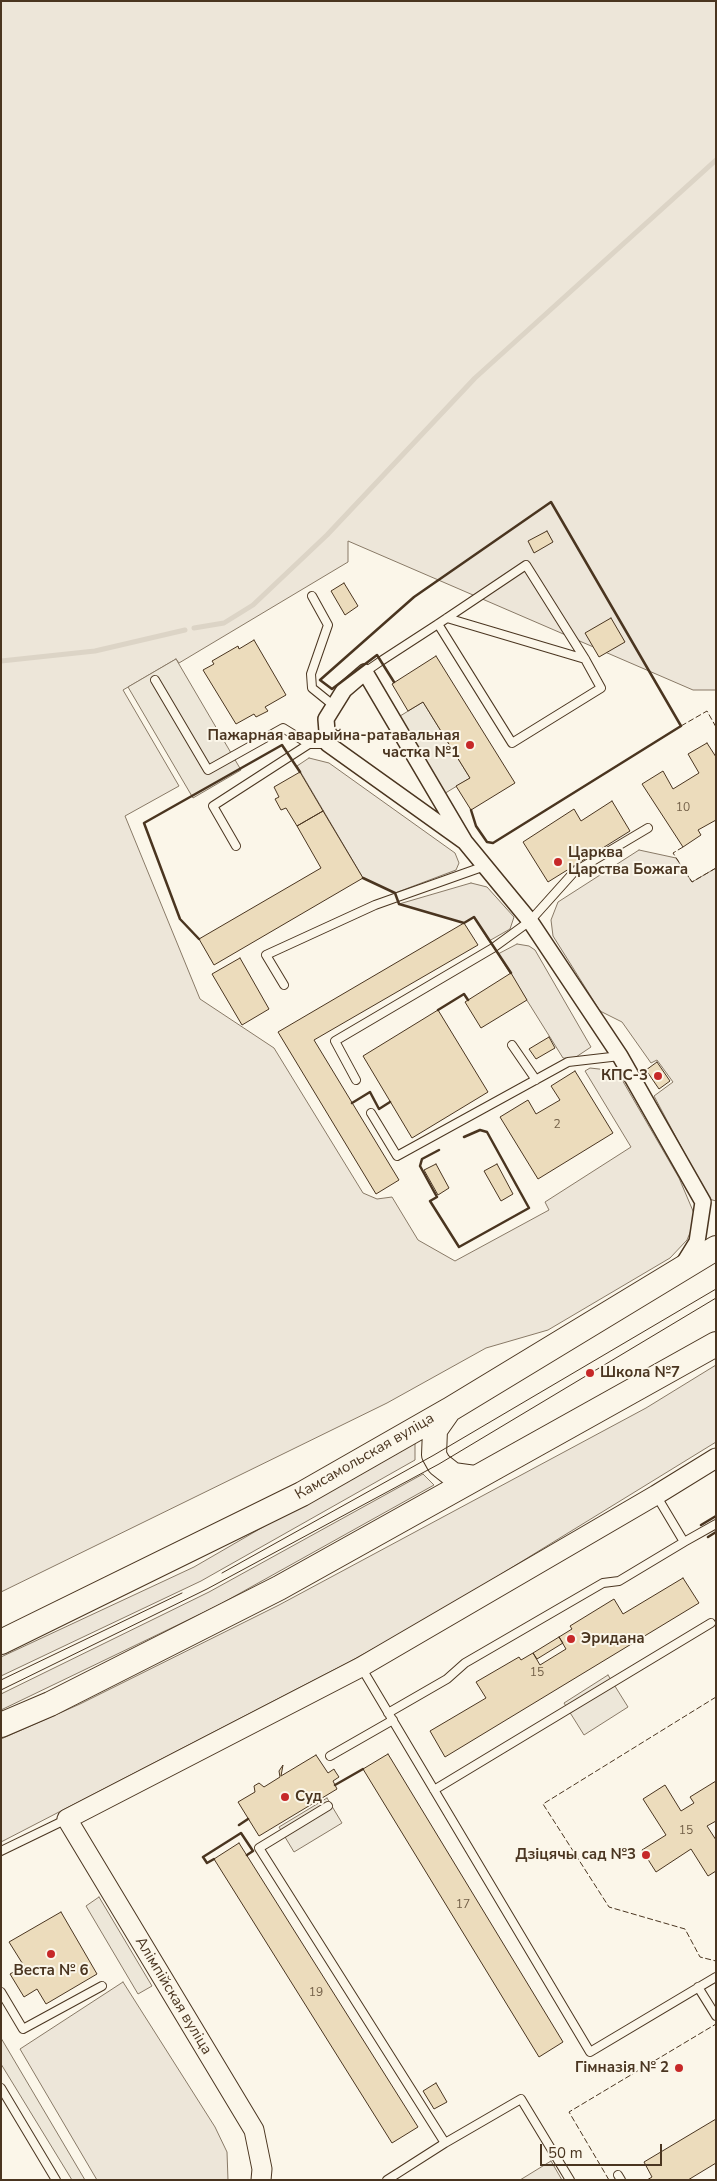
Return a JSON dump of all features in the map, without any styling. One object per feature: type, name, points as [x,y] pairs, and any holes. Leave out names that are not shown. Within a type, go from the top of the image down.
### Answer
[{"type":"main road","name":"Камсамольская вуліца","points":[[1,1642],[302,1494],[449,1410],[716,1248]]},
{"type":"main road","points":[[1,1724],[50,1704],[279,1588],[716,1344]]},
{"type":"main road","points":[[449,1410],[435,1430],[434,1455],[439,1464],[453,1475],[475,1478]]},
{"type":"street","points":[[465,842],[328,744],[326,718],[344,690],[365,672],[465,842],[530,921],[620,1056],[709,1204],[697,1242],[679,1270]]},
{"type":"street","points":[[67,1819],[361,1667],[656,1496],[716,1458]]},
{"type":"street","name":"Алімпійская вуліца","points":[[67,1819],[254,2130],[262,2169],[261,2180]]},
{"type":"lane","points":[[365,672],[526,566],[585,658],[601,688],[512,743],[438,624]]},
{"type":"lane","points":[[312,596],[328,625],[311,674],[312,688],[333,705]]},
{"type":"lane","points":[[447,618],[585,658]]},
{"type":"lane","points":[[155,680],[208,770],[283,728],[309,744],[328,744]]},
{"type":"lane","points":[[236,846],[213,806],[309,744]]},
{"type":"lane","points":[[356,1080],[336,1041],[493,948],[530,921],[574,872],[648,828]]},
{"type":"lane","points":[[284,985],[266,955],[375,905],[485,866]]},
{"type":"lane","points":[[512,1045],[536,1080]]},
{"type":"lane","points":[[370,1113],[397,1156],[568,1062],[620,1056]]},
{"type":"lane","points":[[656,1496],[684,1542]]},
{"type":"lane","points":[[330,1756],[447,1679],[465,1664],[603,1583],[619,1580],[716,1524]]},
{"type":"lane","points":[[434,1790],[711,1623]]},
{"type":"lane","points":[[361,1667],[590,2052],[716,1977]]},
{"type":"lane","points":[[328,1806],[259,1848],[445,2143]]},
{"type":"lane","points":[[1,1851],[67,1819]]},
{"type":"lane","points":[[1,1992],[23,2028],[102,1986]]},
{"type":"lane","points":[[698,1987],[716,2016]]},
{"type":"lane","points":[[1,2088],[56,2180]]},
{"type":"lane","points":[[387,2180],[445,2143],[521,2099],[570,2180]]},
{"type":"shaded area","points":[[1,1],[716,1],[716,690],[693,690],[348,541],[348,562],[179,663],[176,659],[123,690],[179,786],[125,816],[200,999],[274,1048],[363,1193],[377,1199],[392,1197],[418,1240],[455,1261],[549,1210],[545,1202],[631,1147],[585,1071],[590,1068],[617,1071],[679,1178],[696,1218],[687,1240],[670,1258],[548,1330],[486,1348],[387,1403],[1,1592]]},
{"type":"shaded area","points":[[176,659],[241,770],[193,798],[128,687]]},
{"type":"shaded area","points":[[423,702],[470,778],[434,800],[387,724]]},
{"type":"shaded area","points":[[309,758],[329,763],[455,853],[459,863],[456,870],[395,893],[363,878],[297,766]]},
{"type":"shaded area","points":[[639,850],[676,858],[692,882],[716,868],[716,1201],[709,1199],[654,1096],[673,1082],[657,1060],[651,1063],[622,1022],[600,1011],[553,936],[551,920],[558,902]]},
{"type":"shaded area","points":[[471,883],[487,887],[514,917],[510,929],[489,941],[474,917],[464,923],[399,904]]},
{"type":"shaded area","points":[[517,944],[529,946],[535,950],[591,1047],[573,1059],[563,1058],[498,954]]},
{"type":"shaded area","points":[[716,1365],[716,1442],[433,1616],[349,1662],[1,1842],[1,1739],[80,1704],[279,1605],[646,1408]]},
{"type":"shaded area","points":[[415,1439],[415,1460],[201,1581],[1,1676],[1,1657],[194,1567]]},
{"type":"shaded area","points":[[423,1474],[434,1485],[217,1606],[1,1710],[1,1694],[209,1592]]},
{"type":"shaded area","points":[[608,1675],[628,1707],[584,1735],[564,1703]]},
{"type":"shaded area","points":[[327,1798],[342,1823],[294,1852],[279,1827]]},
{"type":"shaded area","points":[[99,1897],[152,1986],[138,1994],[86,1906]]},
{"type":"shaded area","points":[[123,1982],[215,2127],[227,2152],[228,2180],[97,2180],[20,2049]]},
{"type":"shaded area","points":[[1,2038],[85,2180],[72,2180],[1,2064]]},
{"type":"shaded area","points":[[551,2161],[562,2180],[520,2180]]},
{"type":"building","points":[[547,531],[553,542],[534,553],[528,541]]},
{"type":"building","points":[[344,583],[358,606],[345,615],[331,591]]},
{"type":"building","points":[[611,618],[625,642],[599,657],[585,633]]},
{"type":"building","points":[[254,640],[286,695],[265,707],[268,711],[256,717],[254,714],[236,724],[203,670],[214,664],[212,661],[238,646],[239,649]]},
{"type":"building","name":"Пажарная аварыйна-ратавальная частка №1","points":[[436,656],[515,783],[471,810],[456,786],[470,778],[423,702],[408,711],[392,684]]},
{"type":"building","points":[[707,743],[716,757],[716,820],[698,830],[701,835],[683,847],[642,784],[663,771],[673,789],[699,773],[688,754]]},
{"type":"building","points":[[300,772],[323,811],[297,826],[286,808],[281,810],[275,799],[279,797],[274,787]]},
{"type":"building","name":"Царква Царства Божага","points":[[612,801],[630,831],[548,882],[523,842],[574,809],[581,821]]},
{"type":"building","points":[[323,811],[363,878],[214,965],[199,939],[321,868],[297,826]]},
{"type":"building","points":[[464,923],[478,945],[314,1040],[399,1180],[376,1194],[278,1032]]},
{"type":"building","points":[[240,958],[269,1009],[242,1025],[212,974]]},
{"type":"building","points":[[511,973],[527,1000],[481,1028],[465,1002]]},
{"type":"building","points":[[438,1010],[488,1092],[412,1138],[363,1056]]},
{"type":"building","points":[[549,1037],[555,1048],[536,1059],[529,1049]]},
{"type":"building","name":"КПС-3","points":[[657,1062],[670,1081],[659,1089],[646,1070]]},
{"type":"building","points":[[575,1071],[613,1133],[538,1179],[500,1117],[528,1100],[536,1114],[560,1100],[551,1086]]},
{"type":"building","points":[[436,1164],[449,1188],[438,1195],[424,1170]]},
{"type":"building","points":[[497,1164],[513,1194],[501,1201],[484,1171]]},
{"type":"building","points":[[683,1578],[699,1603],[445,1757],[430,1731],[486,1698],[476,1682],[519,1657],[521,1660],[533,1653],[540,1665],[566,1649],[559,1637],[572,1629],[570,1626],[614,1599],[623,1614]]},
{"type":"building","points":[[559,1637],[563,1643],[537,1659],[533,1653]]},
{"type":"building","points":[[388,1754],[563,2042],[539,2057],[363,1769]]},
{"type":"building","name":"Суд","points":[[316,1755],[328,1773],[334,1769],[339,1777],[333,1781],[337,1789],[259,1836],[238,1802],[255,1792],[254,1786],[259,1783],[264,1787],[280,1777],[279,1771],[283,1765],[281,1776]]},
{"type":"building","points":[[716,1781],[716,1821],[707,1826],[716,1840],[716,1871],[708,1876],[691,1849],[656,1872],[642,1850],[666,1835],[643,1799],[665,1785],[681,1811],[694,1803],[690,1797]]},
{"type":"building","points":[[239,1843],[418,2127],[392,2143],[214,1859]]},
{"type":"building","name":"Веста № 6","points":[[61,1912],[97,1974],[46,2004],[37,1989],[24,1997],[10,1974],[24,1966],[9,1942]]},
{"type":"building","points":[[436,2083],[447,2102],[434,2109],[423,2091]]},
{"type":"building","points":[[716,2119],[716,2163],[688,2180],[647,2180],[652,2177],[644,2162]]},
{"type":"waterway","points":[[194,628],[224,623],[253,605],[327,535],[475,378],[716,160]]},
{"type":"waterway","points":[[1,661],[95,651],[185,630]]},
{"type":"tram line","points":[[222,1573],[434,1455],[716,1289]]},
{"type":"tram line","points":[[1,1690],[207,1589],[439,1464],[716,1298]]},
{"type":"tram line","points":[[1,1680],[182,1593]]},
{"type":"fence","points":[[681,726],[707,711],[716,727]]},
{"type":"fence","points":[[683,847],[673,853],[692,882],[716,868]]},
{"type":"fence","points":[[716,1697],[543,1804],[609,1907],[685,1929],[700,1957],[716,1961]]},
{"type":"fence","points":[[609,2180],[569,2112],[716,2024]]},
{"type":"wall","points":[[394,682],[377,655],[332,689],[320,680],[414,597],[551,502],[681,726],[493,843],[487,842],[476,826],[471,810]]},
{"type":"wall","points":[[199,939],[180,919],[144,823],[282,745],[300,772]]},
{"type":"wall","points":[[363,878],[395,893],[399,904],[464,923],[474,917],[511,973]]},
{"type":"wall","points":[[438,1010],[464,994],[468,1000]]},
{"type":"wall","points":[[352,1103],[370,1092],[379,1109],[390,1102]]},
{"type":"wall","points":[[439,1150],[422,1159],[420,1166],[437,1197],[430,1201],[459,1247],[529,1208],[487,1132],[480,1130],[464,1137]]},
{"type":"wall","points":[[701,1525],[716,1516]]},
{"type":"wall","points":[[708,1537],[716,1532]]},
{"type":"wall","points":[[335,1785],[363,1769]]},
{"type":"wall","points":[[239,1825],[248,1819]]},
{"type":"wall","points":[[214,1859],[207,1863],[203,1857],[241,1833],[253,1851],[247,1855]]},
{"type":"place","name":"Пажарная аварыйна-ратавальная частка №1","points":[[470,745]]},
{"type":"place","name":"Царква Царства Божага","points":[[558,862]]},
{"type":"place","name":"КПС-3","points":[[658,1076]]},
{"type":"place","name":"Школа №7","points":[[590,1373]]},
{"type":"place","name":"Эридана","points":[[571,1639]]},
{"type":"place","name":"Суд","points":[[285,1797]]},
{"type":"place","name":"Дзіцячы сад №3","points":[[646,1855]]},
{"type":"place","name":"Веста № 6","points":[[51,1954]]},
{"type":"place","name":"Гімназія № 2","points":[[679,2068]]}]
